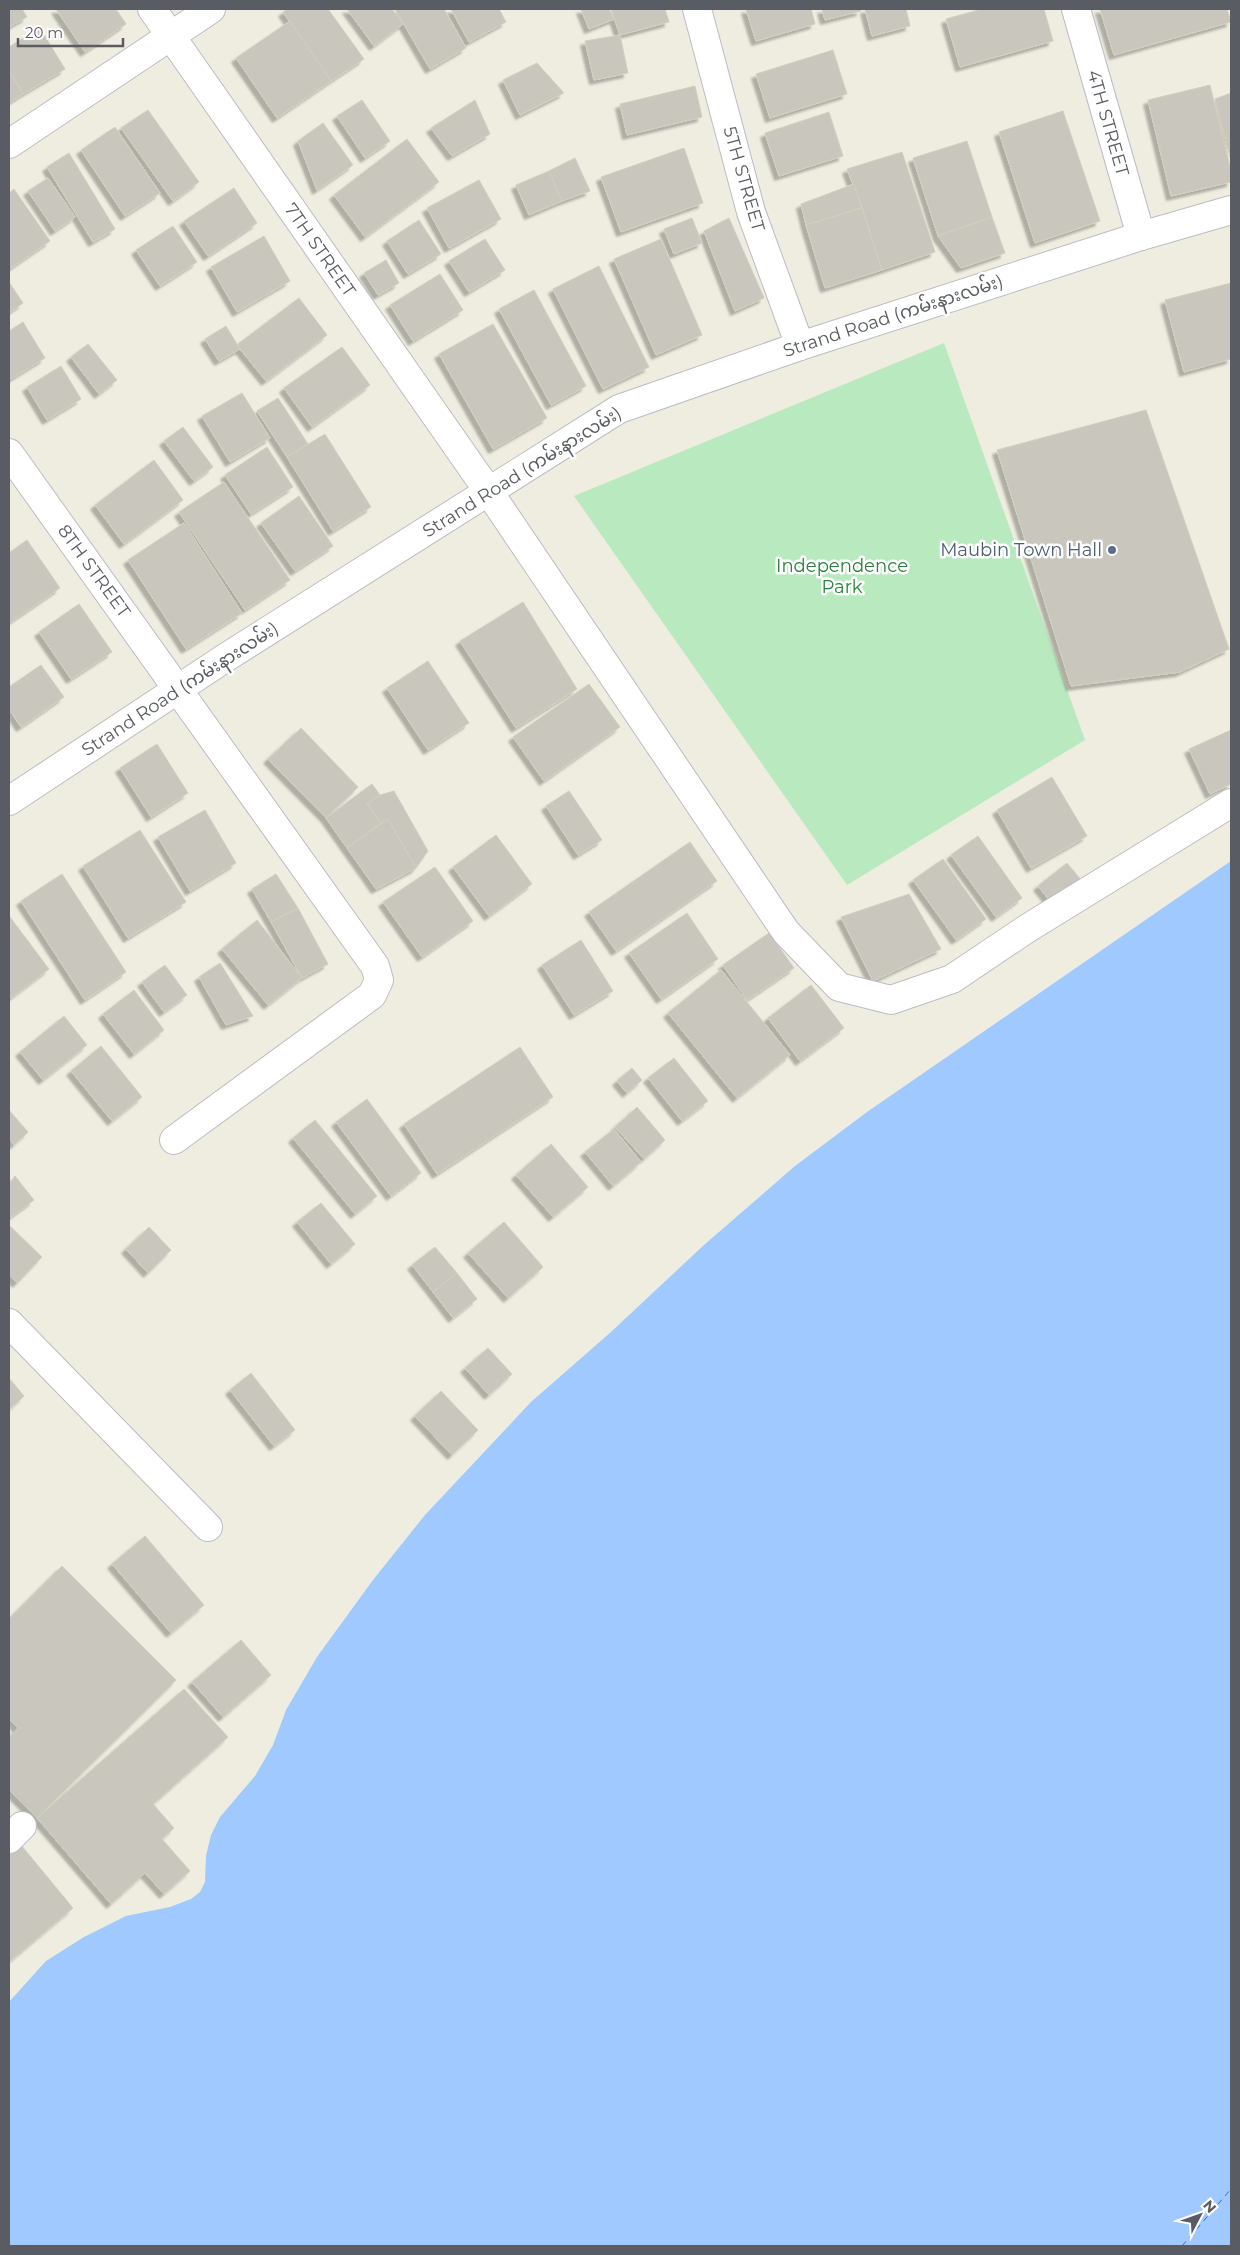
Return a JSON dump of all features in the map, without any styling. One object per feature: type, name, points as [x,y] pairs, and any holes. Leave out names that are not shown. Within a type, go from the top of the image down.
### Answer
[{"type":"street","name":"7TH STREET","points":[[152,9],[489,492],[786,932],[839,987],[891,1000],[952,980],[1028,928],[1231,803]]},
{"type":"street","points":[[9,144],[210,9]]},
{"type":"street","name":"5TH STREET","points":[[697,9],[751,212],[800,346]]},
{"type":"street","name":"4TH STREET","points":[[1076,9],[1141,236]]},
{"type":"street","name":"Strand Road (ကမ်းနားလမ်း)","points":[[9,801],[178,689],[620,409],[800,346],[1141,236],[1231,210]]},
{"type":"street","name":"8TH STREET","points":[[9,453],[375,966],[379,980],[372,994],[174,1140]]},
{"type":"street","points":[[9,1322],[208,1527]]},
{"type":"green space","name":"Independence Park","points":[[944,343],[1085,740],[847,885],[574,496]]},
{"type":"water","points":[[1231,861],[1231,2246],[9,2246],[9,2002],[46,1961],[84,1937],[126,1916],[170,1907],[191,1899],[200,1892],[205,1882],[206,1856],[211,1835],[220,1817],[255,1776],[273,1745],[286,1710],[317,1657],[373,1580],[425,1515],[531,1402],[611,1332],[704,1245],[795,1166],[867,1112]]},
{"type":"building","points":[[9,9],[22,9],[27,17],[9,27]]},
{"type":"building","points":[[56,9],[116,9],[126,24],[85,52]]},
{"type":"building","points":[[288,9],[328,9],[364,59],[331,81],[283,12]]},
{"type":"building","points":[[347,9],[392,9],[403,24],[374,46]]},
{"type":"building","points":[[395,9],[444,9],[466,48],[430,69]]},
{"type":"building","points":[[451,9],[499,9],[506,22],[469,42]]},
{"type":"building","points":[[581,9],[609,9],[614,19],[589,29]]},
{"type":"building","points":[[611,9],[665,9],[669,22],[620,35]]},
{"type":"building","points":[[746,9],[811,9],[815,24],[756,41]]},
{"type":"building","points":[[822,9],[860,9],[861,11],[825,20]]},
{"type":"building","points":[[865,9],[906,9],[910,26],[872,36]]},
{"type":"building","points":[[982,9],[1044,9],[1053,41],[960,67],[946,19]]},
{"type":"building","points":[[1100,9],[1227,9],[1231,22],[1114,55]]},
{"type":"building","points":[[290,21],[331,81],[277,118],[236,58]]},
{"type":"building","points":[[40,28],[65,69],[23,94],[9,71],[9,47]]},
{"type":"building","points":[[620,35],[628,73],[594,80],[585,41]]},
{"type":"building","points":[[833,50],[847,94],[770,118],[756,74]]},
{"type":"building","points":[[537,63],[564,93],[520,115],[503,80]]},
{"type":"building","points":[[9,71],[23,94],[9,103]]},
{"type":"building","points":[[1210,85],[1231,171],[1231,182],[1171,196],[1148,100]]},
{"type":"building","points":[[695,86],[702,117],[627,135],[620,104]]},
{"type":"building","points":[[1231,93],[1231,161],[1215,99]]},
{"type":"building","points":[[362,100],[390,141],[365,158],[337,116]]},
{"type":"building","points":[[475,100],[490,134],[452,156],[431,128]]},
{"type":"building","points":[[148,110],[199,182],[173,201],[121,128]]},
{"type":"building","points":[[1063,111],[1100,221],[1035,243],[999,132]]},
{"type":"building","points":[[829,112],[843,156],[779,176],[765,133]]},
{"type":"building","points":[[323,123],[353,165],[317,190],[298,141]]},
{"type":"building","points":[[115,127],[160,193],[125,216],[81,150]]},
{"type":"building","points":[[407,139],[439,182],[365,237],[334,195]]},
{"type":"building","points":[[967,141],[992,217],[938,236],[913,158]]},
{"type":"building","points":[[684,148],[703,203],[621,232],[601,177]]},
{"type":"building","points":[[902,152],[935,252],[882,270],[847,169]]},
{"type":"building","points":[[69,153],[115,229],[93,242],[47,167]]},
{"type":"building","points":[[575,158],[590,191],[562,201],[549,171]]},
{"type":"building","points":[[549,171],[562,201],[529,215],[516,185]]},
{"type":"building","points":[[48,178],[75,217],[55,231],[28,191]]},
{"type":"building","points":[[479,180],[501,219],[449,248],[427,208]]},
{"type":"building","points":[[854,184],[862,208],[806,225],[801,204]]},
{"type":"building","points":[[234,188],[257,223],[208,256],[184,221]]},
{"type":"building","points":[[14,189],[50,241],[11,268],[9,264],[9,193]]},
{"type":"building","points":[[862,208],[882,270],[825,288],[806,225]]},
{"type":"building","points":[[992,217],[1005,253],[961,268],[938,236]]},
{"type":"building","points":[[692,218],[702,243],[674,254],[664,229]]},
{"type":"building","points":[[729,218],[764,298],[735,311],[704,231]]},
{"type":"building","points":[[419,220],[441,254],[408,274],[387,241]]},
{"type":"building","points":[[173,226],[197,262],[160,286],[136,250]]},
{"type":"building","points":[[264,236],[290,281],[237,312],[211,267]]},
{"type":"building","points":[[485,239],[505,270],[469,292],[449,261]]},
{"type":"building","points":[[661,239],[702,335],[656,355],[614,259]]},
{"type":"building","points":[[386,260],[399,283],[378,295],[364,273]]},
{"type":"building","points":[[599,266],[649,367],[603,389],[553,289]]},
{"type":"building","points":[[440,274],[463,310],[413,341],[390,305]]},
{"type":"building","points":[[9,282],[23,303],[9,313]]},
{"type":"building","points":[[1231,283],[1231,359],[1184,372],[1165,300]]},
{"type":"building","points":[[534,290],[586,386],[551,405],[499,309]]},
{"type":"building","points":[[299,298],[327,335],[266,381],[238,344]]},
{"type":"building","points":[[23,322],[45,358],[11,379],[9,375],[9,331]]},
{"type":"building","points":[[493,324],[547,418],[493,449],[439,354]]},
{"type":"building","points":[[226,326],[240,349],[219,361],[205,339]]},
{"type":"building","points":[[88,344],[117,380],[99,394],[71,357]]},
{"type":"building","points":[[342,347],[370,385],[312,427],[284,388]]},
{"type":"building","points":[[61,366],[81,399],[47,420],[27,387]]},
{"type":"building","points":[[242,393],[270,438],[230,462],[202,416]]},
{"type":"building","points":[[278,398],[308,444],[287,457],[257,411]]},
{"type":"building","name":"Maubin Town Hall","points":[[1146,410],[1229,649],[1180,672],[1071,686],[997,450]]},
{"type":"building","points":[[183,427],[213,467],[194,481],[164,441]]},
{"type":"building","points":[[325,434],[371,507],[333,531],[287,457]]},
{"type":"building","points":[[267,447],[293,487],[251,514],[225,475]]},
{"type":"building","points":[[154,460],[183,500],[124,544],[95,505]]},
{"type":"building","points":[[224,482],[290,580],[245,610],[179,512]]},
{"type":"building","points":[[299,496],[333,546],[295,571],[261,523]]},
{"type":"building","points":[[184,523],[242,613],[186,649],[128,560]]},
{"type":"building","points":[[27,540],[60,588],[9,623],[9,553]]},
{"type":"building","points":[[523,602],[577,689],[516,728],[460,641]]},
{"type":"building","points":[[79,604],[112,652],[71,679],[39,632]]},
{"type":"building","points":[[428,661],[469,723],[428,750],[387,688]]},
{"type":"building","points":[[41,665],[64,697],[21,727],[9,709],[9,687]]},
{"type":"building","points":[[589,684],[620,727],[544,781],[513,737]]},
{"type":"building","points":[[301,728],[358,787],[326,818],[268,759]]},
{"type":"building","points":[[1231,730],[1231,784],[1210,794],[1189,749]]},
{"type":"building","points":[[157,744],[188,793],[151,817],[120,768]]},
{"type":"building","points":[[1052,777],[1087,836],[1031,868],[997,810]]},
{"type":"building","points":[[372,784],[380,795],[367,804],[381,823],[347,848],[326,818]]},
{"type":"building","points":[[394,791],[428,851],[416,868],[388,819],[381,823],[367,804],[380,795]]},
{"type":"building","points":[[569,791],[602,840],[578,855],[546,806]]},
{"type":"building","points":[[205,810],[236,863],[190,891],[158,837]]},
{"type":"building","points":[[388,819],[416,868],[376,889],[347,848]]},
{"type":"building","points":[[140,830],[186,902],[128,938],[83,866]]},
{"type":"building","points":[[496,835],[532,884],[489,916],[453,867]]},
{"type":"building","points":[[978,836],[1022,898],[996,917],[951,855]]},
{"type":"building","points":[[690,842],[717,881],[616,951],[589,912]]},
{"type":"building","points":[[943,859],[986,919],[956,940],[913,880]]},
{"type":"building","points":[[1067,863],[1082,881],[1053,905],[1038,886]]},
{"type":"building","points":[[435,867],[473,921],[422,957],[383,902]]},
{"type":"building","points":[[62,874],[126,972],[85,1000],[21,901]]},
{"type":"building","points":[[276,874],[298,908],[271,922],[252,889]]},
{"type":"building","points":[[909,894],[941,949],[873,981],[841,917]]},
{"type":"building","points":[[298,908],[328,964],[302,978],[271,922]]},
{"type":"building","points":[[687,913],[718,959],[661,999],[629,953]]},
{"type":"building","points":[[10,917],[49,969],[11,998],[9,995]]},
{"type":"building","points":[[257,920],[302,978],[268,1005],[222,949]]},
{"type":"building","points":[[769,933],[794,968],[747,1000],[723,965]]},
{"type":"building","points":[[581,940],[613,991],[574,1015],[542,965]]},
{"type":"building","points":[[220,963],[253,1016],[226,1025],[199,977]]},
{"type":"building","points":[[165,965],[187,995],[164,1012],[142,982]]},
{"type":"building","points":[[721,970],[790,1055],[737,1098],[668,1013]]},
{"type":"building","points":[[811,985],[844,1028],[800,1061],[768,1018]]},
{"type":"building","points":[[134,990],[164,1030],[134,1054],[103,1014]]},
{"type":"building","points":[[64,1016],[87,1045],[43,1080],[20,1052]]},
{"type":"building","points":[[101,1046],[142,1097],[112,1121],[71,1071]]},
{"type":"building","points":[[520,1047],[553,1097],[437,1174],[404,1124]]},
{"type":"building","points":[[674,1058],[708,1101],[682,1121],[648,1078]]},
{"type":"building","points":[[632,1068],[642,1080],[627,1093],[617,1081]]},
{"type":"building","points":[[367,1099],[421,1173],[391,1196],[336,1122]]},
{"type":"building","points":[[637,1107],[665,1140],[644,1159],[615,1127]]},
{"type":"building","points":[[9,1110],[28,1132],[14,1145],[9,1138]]},
{"type":"building","points":[[315,1120],[377,1196],[355,1214],[293,1138]]},
{"type":"building","points":[[614,1129],[641,1162],[613,1186],[585,1152]]},
{"type":"building","points":[[551,1144],[588,1187],[553,1217],[516,1175]]},
{"type":"building","points":[[15,1176],[34,1200],[11,1217],[9,1214],[9,1184]]},
{"type":"building","points":[[321,1203],[355,1244],[331,1264],[297,1222]]},
{"type":"building","points":[[504,1222],[543,1267],[508,1298],[468,1253]]},
{"type":"building","points":[[9,1225],[42,1257],[17,1283],[9,1275]]},
{"type":"building","points":[[149,1227],[171,1250],[148,1273],[126,1249]]},
{"type":"building","points":[[435,1247],[457,1273],[433,1292],[412,1265]]},
{"type":"building","points":[[457,1273],[477,1299],[453,1318],[433,1292]]},
{"type":"building","points":[[488,1348],[512,1374],[489,1395],[465,1368]]},
{"type":"building","points":[[251,1373],[295,1430],[274,1446],[230,1390]]},
{"type":"building","points":[[9,1378],[24,1396],[9,1410]]},
{"type":"building","points":[[441,1391],[478,1430],[452,1455],[415,1416]]},
{"type":"building","points":[[145,1536],[204,1605],[171,1633],[112,1564]]},
{"type":"building","points":[[62,1566],[176,1680],[37,1818],[9,1790],[9,1737],[18,1728],[9,1719],[9,1619]]},
{"type":"building","points":[[241,1640],[271,1675],[223,1717],[192,1682]]},
{"type":"building","points":[[184,1689],[228,1737],[153,1804],[174,1828],[162,1839],[190,1871],[164,1894],[145,1873],[111,1904],[37,1818]]},
{"type":"building","points":[[21,1845],[73,1908],[9,1962],[9,1855]]},
{"type":"ferry route","points":[[1182,2246],[1231,2189]]},
{"type":"place","name":"Maubin Town Hall","points":[[1112,550]]}]
